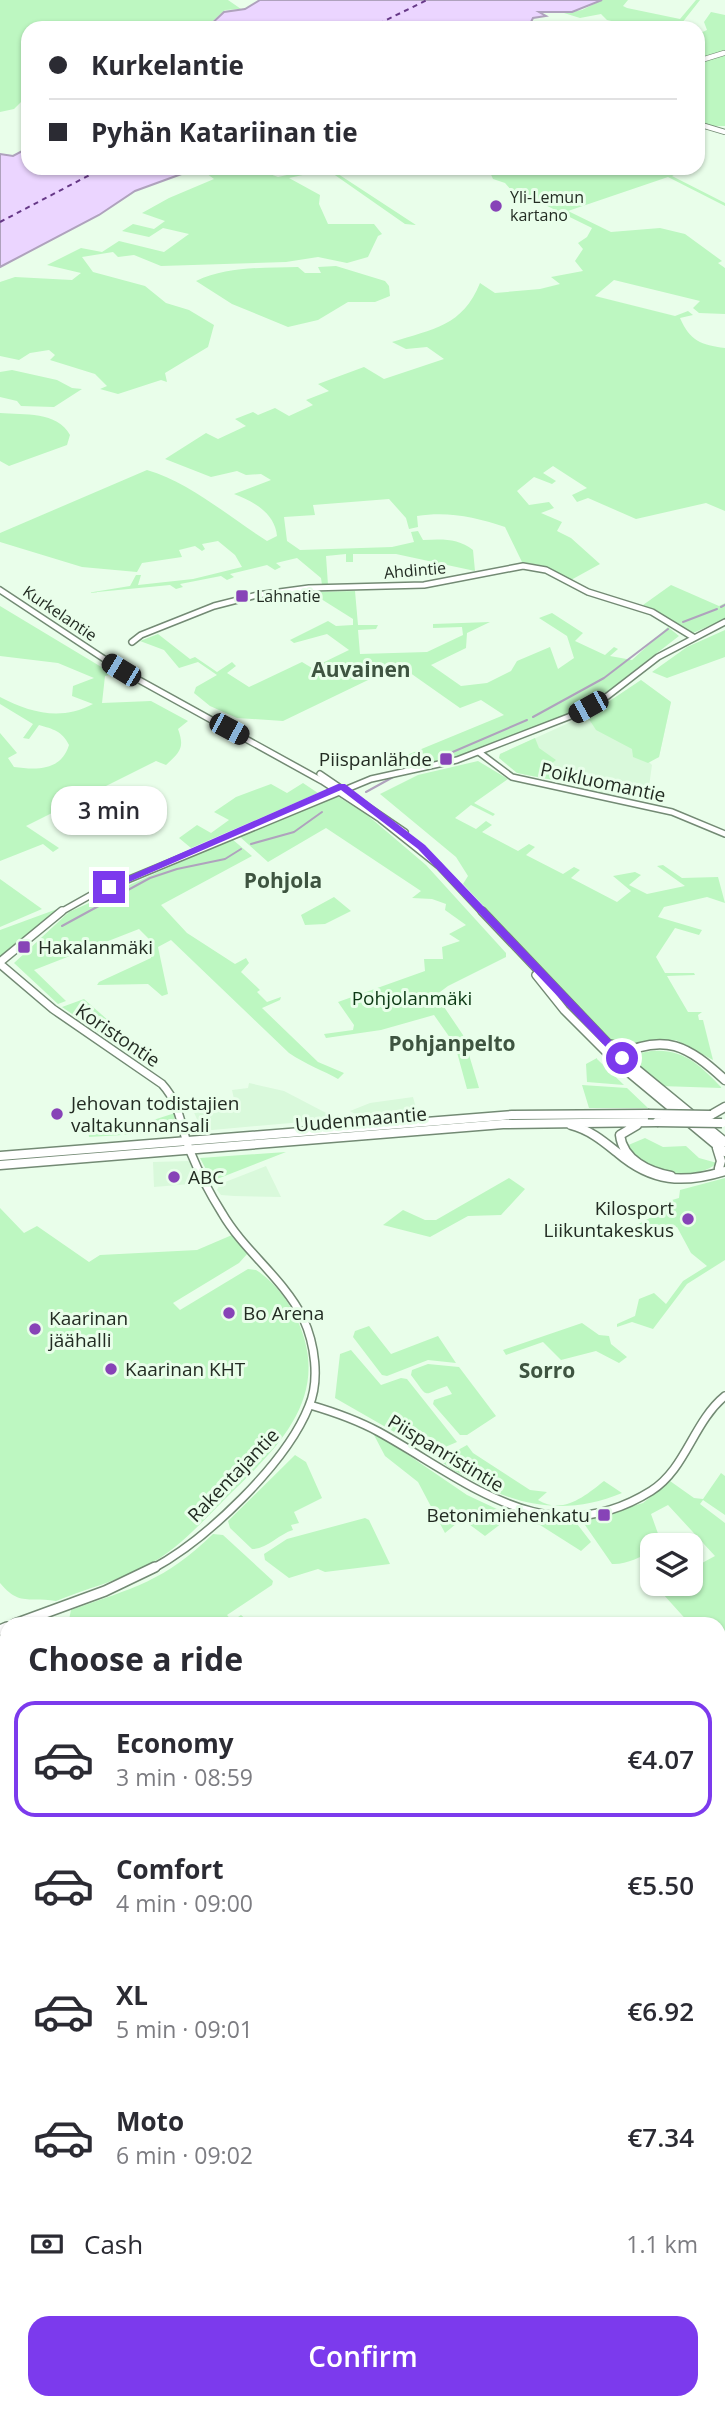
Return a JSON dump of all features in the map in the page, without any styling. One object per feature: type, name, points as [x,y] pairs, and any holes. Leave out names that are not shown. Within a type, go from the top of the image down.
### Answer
[{"type":"main road","points":[[607,1044],[620,1048],[683,1051],[702,1063],[725,1086]]},
{"type":"main road","points":[[618,1057],[639,1049],[668,1044],[688,1048],[725,1080]]},
{"type":"main road","points":[[639,1049],[632,1060],[639,1072]]},
{"type":"main road","name":"Kurkelantie","points":[[618,1057],[639,1072],[720,1144],[725,1152]]},
{"type":"main road","name":"Kurkelantie","points":[[618,1057],[720,1144]]},
{"type":"main road","points":[[711,1115],[725,1107]]},
{"type":"main road","name":"Uudenmaantie","points":[[0,1165],[512,1115],[711,1115],[724,1120]]},
{"type":"main road","name":"Uudenmaantie","points":[[0,1156],[551,1122],[724,1120]]},
{"type":"main road","points":[[551,1122],[593,1132],[634,1168],[657,1179],[682,1181],[723,1168]]},
{"type":"main road","points":[[657,1122],[629,1127],[620,1135],[623,1148],[641,1165],[676,1177],[723,1168]]},
{"type":"main road","points":[[720,1144],[723,1168]]},
{"type":"street","points":[[705,59],[724,53]]},
{"type":"street","points":[[705,126],[725,132]]},
{"type":"street","name":"Ahdintie","points":[[132,642],[144,633],[205,609],[257,594],[309,588],[416,586],[523,566],[546,570],[588,592],[652,612],[693,636]]},
{"type":"street","name":"Kurkelantie","points":[[0,590],[107,660],[340,789],[439,866],[618,1057]]},
{"type":"street","points":[[0,963],[49,920],[78,902],[340,789],[378,776],[480,753],[576,714],[601,701],[658,656],[725,622]]},
{"type":"street","name":"Poikluomantie","points":[[480,753],[502,772],[519,779],[672,813],[725,834]]},
{"type":"street","name":"Kurkelantie","points":[[522,955],[564,1010],[618,1057]]},
{"type":"street","name":"Koristontie","points":[[0,963],[53,1009],[162,1084],[183,1111],[189,1145]]},
{"type":"street","name":"Rakentajantie","points":[[33,1617],[135,1577],[175,1554],[282,1453],[310,1405],[314,1354],[302,1316],[292,1298],[228,1223],[189,1145]]},
{"type":"street","name":"Piispanristintie","points":[[310,1405],[358,1421],[381,1432],[464,1485],[500,1504],[531,1513],[578,1516],[625,1504],[658,1486],[681,1459],[703,1415],[725,1396]]},
{"type":"shaded area","points":[[260,0],[602,0],[572,12],[539,12],[546,16],[533,18],[532,21],[214,21],[224,12],[245,9]]},
{"type":"shaded area","points":[[21,152],[21,175],[179,175],[135,191],[99,215],[0,267],[0,154],[13,156]]},
{"type":"shaded area","points":[[641,680],[671,702],[659,757],[648,761],[652,765],[647,801],[586,790],[568,782],[525,775],[499,758],[500,754],[606,706]]},
{"type":"shaded area","points":[[249,1083],[284,1091],[330,1115],[325,1120],[212,1130],[201,1128],[191,1106],[234,1099],[232,1090],[248,1088]]},
{"type":"shaded area","points":[[413,1097],[418,1115],[360,1117],[350,1111],[370,1103]]},
{"type":"shaded area","points":[[190,1161],[202,1183],[154,1187],[153,1162]]},
{"type":"shaded area","points":[[266,1166],[281,1197],[221,1195],[217,1190],[220,1184]]},
{"type":"green space","points":[[0,0],[228,0],[241,9],[225,10],[213,21],[21,21],[21,102],[14,109],[0,112]]},
{"type":"green space","points":[[602,0],[628,0],[623,6],[627,8],[680,19],[696,0],[700,0],[684,21],[612,21],[601,14],[580,18],[564,13],[582,10]]},
{"type":"green space","points":[[711,12],[725,15],[725,126],[705,126],[707,30],[705,21]]},
{"type":"green space","points":[[209,175],[303,175],[289,178],[320,195],[319,204],[328,224],[374,224],[382,234],[378,236],[368,257],[347,263],[318,257],[286,262],[161,266],[134,255],[118,257],[113,252],[82,257],[93,272],[145,286],[166,303],[189,310],[214,325],[208,347],[165,373],[167,382],[161,380],[118,394],[100,389],[107,386],[95,374],[50,360],[55,355],[49,350],[30,353],[19,360],[0,356],[0,282],[15,277],[72,280],[81,273],[47,265],[81,248],[102,252],[119,241],[164,252],[189,234],[163,228],[149,237],[122,231],[133,224],[154,229],[165,221],[142,213],[214,179]]},
{"type":"green space","points":[[335,175],[340,175],[416,225],[405,224]]},
{"type":"green space","points":[[491,175],[674,175],[725,203],[725,206],[668,177],[568,211],[611,232],[660,228],[685,234],[722,261],[718,263],[725,268],[725,314],[699,313],[693,308],[700,301],[614,280],[595,296],[675,316],[688,311],[693,315],[680,318],[692,337],[709,345],[725,348],[725,511],[706,503],[636,519],[588,498],[577,502],[572,495],[587,488],[553,466],[543,473],[556,481],[552,484],[534,477],[517,491],[529,505],[549,502],[554,508],[541,513],[562,522],[557,531],[571,538],[600,564],[571,580],[545,566],[522,562],[505,527],[472,518],[440,514],[417,516],[418,527],[409,529],[406,518],[389,499],[313,505],[315,515],[284,517],[287,541],[300,550],[392,547],[414,542],[411,532],[418,531],[423,540],[456,541],[473,550],[475,571],[396,554],[353,554],[353,562],[346,562],[346,554],[326,556],[328,585],[322,585],[321,578],[297,558],[276,563],[281,567],[275,570],[267,565],[230,574],[234,577],[227,580],[221,576],[180,584],[183,587],[176,589],[170,585],[87,593],[130,586],[136,575],[141,575],[138,585],[193,579],[242,567],[235,555],[218,541],[202,544],[205,549],[202,551],[195,546],[179,550],[182,557],[142,563],[137,572],[82,567],[0,542],[0,533],[147,470],[179,483],[267,541],[277,536],[268,514],[234,494],[271,480],[261,474],[246,475],[237,471],[211,477],[165,459],[206,433],[218,439],[246,426],[235,419],[253,412],[258,415],[275,408],[289,416],[313,405],[306,400],[329,391],[318,384],[364,367],[384,379],[444,359],[427,347],[406,349],[392,342],[445,324],[465,309],[480,283],[495,293],[540,289],[560,284],[551,277],[583,271],[575,261],[583,249],[578,243],[587,237],[592,228],[529,197],[518,198],[505,183],[493,179]]},
{"type":"green space","points":[[336,266],[385,281],[389,286],[390,296],[375,302],[348,302],[318,320],[288,327],[232,304],[196,281],[246,269],[298,267],[305,273],[321,273],[318,267]]},
{"type":"green space","points":[[12,370],[57,380],[72,388],[82,389],[54,407],[21,406],[17,401],[0,397],[0,372]]},
{"type":"green space","points":[[0,413],[39,416],[57,422],[70,435],[67,445],[9,466],[0,461]]},
{"type":"green space","points":[[671,585],[719,606],[725,603],[725,619],[693,633],[643,605]]},
{"type":"green space","points":[[355,591],[358,625],[378,625],[376,629],[358,630],[360,654],[427,652],[463,635],[462,627],[433,628],[433,624],[490,622],[467,633],[466,648],[431,665],[461,686],[487,683],[511,671],[517,661],[550,647],[558,669],[574,658],[567,636],[539,618],[552,613],[583,633],[575,641],[605,655],[614,647],[618,649],[610,656],[632,660],[668,627],[679,636],[609,690],[578,710],[471,753],[418,765],[409,764],[402,757],[504,715],[481,700],[460,708],[406,670],[393,668],[283,721],[237,718],[210,706],[194,693],[196,687],[217,675],[198,662],[179,668],[164,650],[140,641],[158,634],[190,659],[195,657],[217,672],[232,662],[236,666],[227,673],[249,687],[302,662],[312,668],[349,650],[327,634],[294,643],[290,640],[328,621],[336,626],[353,625],[353,619],[310,592]]},
{"type":"green space","points":[[0,606],[113,674],[105,676],[102,703],[151,701],[188,721],[178,729],[180,749],[166,765],[156,761],[26,826],[59,848],[53,852],[43,844],[0,861],[0,733],[17,753],[8,758],[14,767],[47,767],[60,760],[69,745],[53,729],[39,725],[29,739],[23,738],[33,724],[0,704],[0,697],[35,711],[69,712],[93,704],[72,696],[73,686],[94,678],[58,663],[0,656]]},
{"type":"green space","points":[[725,630],[725,657],[667,678],[652,672],[687,647]]},
{"type":"green space","points":[[641,680],[671,702],[659,757],[648,763],[633,757],[632,749],[596,730],[587,716]]},
{"type":"green space","points":[[535,738],[539,748],[556,760],[543,771],[562,779],[558,781],[517,773],[499,758],[500,754]]},
{"type":"green space","points":[[478,761],[508,779],[474,803],[495,814],[493,816],[471,805],[455,818],[476,829],[486,821],[492,825],[482,832],[518,851],[529,844],[535,847],[526,855],[563,874],[574,867],[580,870],[571,878],[617,902],[631,891],[613,876],[635,872],[641,875],[629,885],[647,894],[685,886],[657,866],[663,865],[682,878],[718,877],[725,903],[707,897],[664,907],[658,917],[702,930],[699,935],[675,928],[656,957],[665,973],[694,973],[695,975],[667,976],[688,1012],[702,1012],[698,1015],[699,1020],[703,1020],[713,1060],[676,1040],[628,1046],[613,1044],[463,884],[468,876],[456,857],[380,794],[418,775]]},
{"type":"green space","points":[[303,783],[318,793],[191,848],[179,838],[197,825],[211,833],[229,820],[214,812],[236,797],[271,784],[287,793]]},
{"type":"green space","name":"Pohjolanmäki","points":[[337,796],[366,814],[426,865],[506,953],[506,957],[448,986],[436,995],[463,1035],[479,1088],[467,1089],[455,1045],[434,1015],[381,1030],[326,1038],[324,1034],[353,1030],[354,1025],[338,1002],[425,971],[424,959],[443,959],[442,947],[460,941],[449,934],[466,925],[445,910],[446,904],[432,899],[412,898],[421,891],[326,828],[268,862],[239,836]]},
{"type":"green space","points":[[232,839],[252,856],[161,905],[187,933],[235,964],[246,958],[249,963],[241,972],[260,990],[257,992],[267,1002],[281,997],[262,1008],[318,1062],[344,1073],[338,1079],[289,1053],[171,940],[158,947],[168,994],[162,996],[148,984],[97,985],[151,958],[152,942],[139,929],[34,970],[66,1001],[58,1004],[14,963],[69,912]]},
{"type":"green space","points":[[0,879],[42,909],[0,927]]},
{"type":"green space","points":[[334,897],[351,911],[325,924],[305,925],[301,915]]},
{"type":"green space","points":[[60,908],[5,954],[0,957],[0,930]]},
{"type":"green space","points":[[84,999],[127,1037],[114,1043],[62,1007]]},
{"type":"green space","points":[[673,1052],[691,1060],[722,1088],[660,1086],[635,1062],[640,1053]]},
{"type":"green space","points":[[597,1058],[624,1085],[587,1082],[586,1064]]},
{"type":"green space","points":[[582,1085],[627,1088],[648,1108],[589,1108]]},
{"type":"green space","points":[[175,1113],[172,1132],[89,1137],[88,1127],[144,1123]]},
{"type":"green space","points":[[645,1138],[663,1147],[686,1146],[699,1158],[717,1163],[705,1170],[688,1174],[657,1171],[644,1164],[626,1146]]},
{"type":"green space","points":[[286,1152],[217,1179],[210,1177],[200,1158]]},
{"type":"green space","points":[[509,1178],[525,1189],[501,1215],[468,1216],[430,1237],[383,1225],[403,1210],[425,1220],[436,1220]]},
{"type":"green space","name":"Kilosport Liikuntakeskus","points":[[725,1178],[725,1260],[687,1284],[653,1329],[632,1322],[617,1327],[617,1324],[635,1316],[639,1299],[654,1293],[666,1304],[683,1281],[707,1266],[691,1253],[677,1227],[631,1235],[631,1228],[663,1211],[665,1202],[679,1198],[680,1190]]},
{"type":"green space","points":[[0,1208],[24,1233],[37,1226],[89,1262],[100,1255],[197,1250],[232,1235],[248,1253],[239,1263],[173,1303],[180,1310],[248,1269],[256,1270],[276,1287],[292,1309],[307,1352],[308,1377],[303,1401],[278,1444],[261,1464],[177,1545],[157,1560],[124,1576],[56,1601],[19,1598],[0,1583]]},
{"type":"green space","points":[[582,1323],[599,1335],[609,1336],[611,1344],[627,1357],[619,1363],[596,1351],[561,1360],[543,1342],[506,1355],[503,1350]]},
{"type":"green space","points":[[369,1326],[391,1354],[438,1336],[456,1363],[428,1360],[387,1376],[382,1375],[353,1337],[355,1331]]},
{"type":"green space","points":[[351,1350],[381,1385],[401,1378],[407,1379],[457,1442],[431,1453],[335,1398],[340,1354]]},
{"type":"green space","points":[[428,1364],[459,1367],[496,1416],[467,1435],[460,1435],[433,1404],[434,1400],[452,1394],[447,1386],[426,1393],[411,1375],[412,1370]]},
{"type":"green space","points":[[376,1433],[467,1495],[499,1510],[502,1523],[485,1536],[462,1519],[445,1533],[418,1482],[385,1456],[374,1435]]},
{"type":"green space","points":[[467,1445],[473,1453],[530,1490],[547,1492],[538,1500],[547,1504],[565,1505],[573,1502],[604,1481],[622,1493],[603,1500],[564,1506],[527,1502],[508,1497],[490,1490],[440,1460]]},
{"type":"green space","points":[[295,1455],[306,1462],[322,1498],[294,1512],[299,1523],[291,1525],[293,1530],[263,1547],[252,1549],[230,1528],[228,1521]]},
{"type":"green space","points":[[721,1473],[725,1476],[725,1515],[703,1500],[700,1504],[725,1523],[725,1617],[684,1617],[665,1596],[703,1596],[703,1562],[715,1556],[703,1543],[703,1533],[694,1533],[668,1505],[651,1514],[658,1533],[640,1533],[640,1557],[622,1563],[612,1564],[585,1525],[588,1519],[643,1503],[670,1481],[694,1498],[703,1499]]},
{"type":"green space","points":[[521,1514],[574,1520],[591,1542],[581,1551],[540,1525],[514,1519]]},
{"type":"green space","points":[[365,1518],[369,1520],[390,1564],[325,1572],[318,1569],[289,1578],[265,1560],[264,1554],[287,1539]]},
{"type":"green space","points":[[213,1534],[223,1535],[273,1581],[272,1585],[227,1615],[229,1617],[70,1617],[71,1610],[131,1589],[163,1573],[196,1550]]},
{"type":"waterway","points":[[721,607],[725,605]]},
{"type":"waterway","points":[[683,622],[717,609]]},
{"type":"waterway","points":[[533,717],[604,678],[668,629]]},
{"type":"waterway","points":[[441,757],[527,720]]},
{"type":"waterway","points":[[366,792],[395,776]]},
{"type":"waterway","points":[[251,844],[294,832],[322,812]]},
{"type":"waterway","points":[[62,926],[150,878],[225,859],[241,849]]},
{"type":"ferry route","points":[[384,21],[427,0]]},
{"type":"ferry route","points":[[0,222],[90,175]]},
{"type":"place","name":"Yli-Lemun kartano","points":[[496,206]]},
{"type":"place","name":"Lahnatie","points":[[242,596]]},
{"type":"place","name":"Piispanlähde","points":[[446,759]]},
{"type":"place","name":"Hakalanmäki","points":[[24,947]]},
{"type":"place","name":"Jehovan todistajien valtakunnansali","points":[[57,1114]]},
{"type":"place","name":"ABC","points":[[174,1177]]},
{"type":"place","name":"Kilosport Liikuntakeskus","points":[[688,1219]]},
{"type":"place","name":"Bo Arena","points":[[229,1313]]},
{"type":"place","name":"Kaarinan jäähalli","points":[[35,1329]]},
{"type":"place","name":"Kaarinan KHT","points":[[111,1369]]},
{"type":"place","name":"Betonimiehenkatu","points":[[604,1515]]},
{"type":"district","name":"Auvainen","points":[[361,669]]},
{"type":"district","name":"Pohjola","points":[[283,880]]},
{"type":"district","name":"Pohjanpelto","points":[[452,1043]]},
{"type":"district","name":"Sorro","points":[[547,1370]]},
{"type":"route","points":[[109,887],[342,786],[422,847],[622,1058]]}]
